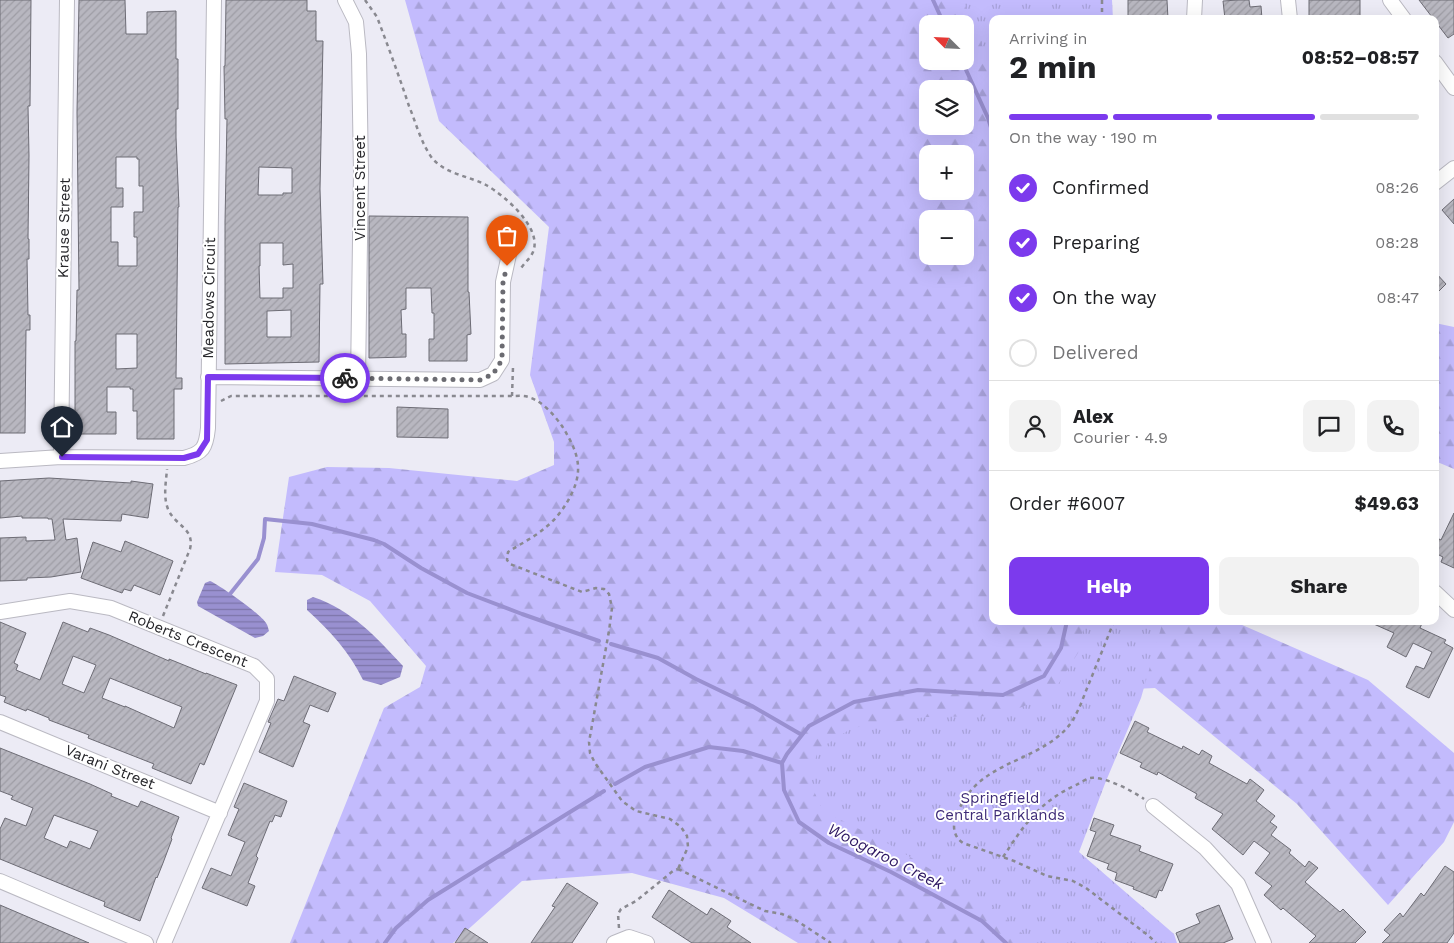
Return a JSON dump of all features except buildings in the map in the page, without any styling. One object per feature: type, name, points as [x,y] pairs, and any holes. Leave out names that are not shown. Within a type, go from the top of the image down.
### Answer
[{"type":"street","name":"Krause Street","points":[[62,457],[67,0]]},
{"type":"street","name":"Meadows Circuit","points":[[0,460],[62,457],[184,458],[198,454],[206,442],[214,0]]},
{"type":"street","name":"Vincent Street","points":[[345,0],[356,22],[359,54],[361,180],[358,378]]},
{"type":"street","points":[[1194,15],[1195,0]]},
{"type":"street","points":[[1288,0],[1290,15]]},
{"type":"street","points":[[1390,0],[1401,15]]},
{"type":"street","points":[[1439,67],[1454,88]]},
{"type":"street","points":[[1439,180],[1454,168]]},
{"type":"street","points":[[208,377],[480,380],[493,374],[502,360],[503,282],[510,250]]},
{"type":"street","points":[[1439,596],[1454,610]]},
{"type":"street","name":"Roberts Crescent","points":[[0,612],[70,602],[111,608],[254,666],[267,679],[267,701],[164,943]]},
{"type":"street","name":"Varani Street","points":[[0,722],[220,812]]},
{"type":"street","points":[[1153,806],[1205,848],[1238,884],[1264,943]]},
{"type":"street","points":[[0,881],[146,943]]},
{"type":"street","points":[[618,941],[629,937],[647,943]]},
{"type":"path","points":[[365,0],[377,16],[419,132],[432,158],[448,170],[487,185],[520,213],[531,229],[535,243],[533,253],[518,273]]},
{"type":"path","points":[[1102,0],[1102,15]]},
{"type":"path","points":[[512,396],[513,367]]},
{"type":"path","points":[[387,395],[512,396],[532,398],[548,410],[558,421],[572,443],[579,477],[574,492],[564,508],[547,527],[508,552],[507,560],[510,564],[582,592],[596,588],[604,589],[609,594],[612,608],[589,742],[590,753],[622,801],[636,811],[670,819],[681,827],[687,836],[688,847],[678,869]]},
{"type":"path","points":[[158,627],[192,541],[190,534],[174,519],[164,496],[168,458]]},
{"type":"path","points":[[1112,625],[1082,701],[1066,728],[1054,740],[988,775],[970,790],[959,807],[954,822],[955,834],[958,840],[963,843],[1003,857],[1047,876],[1073,881],[1156,943]]},
{"type":"path","points":[[1003,857],[1036,811],[1063,791],[1091,778],[1115,784],[1140,796],[1153,806]]},
{"type":"path","points":[[618,941],[617,921],[621,909],[636,900],[673,870],[678,869],[765,911],[794,918],[831,943]]},
{"type":"green space","points":[[405,0],[1088,0],[1012,15],[989,15],[989,625],[1242,625],[1368,680],[1454,753],[1454,822],[1444,842],[1388,905],[1297,804],[1155,688],[1113,690],[1042,836],[1163,943],[798,943],[724,898],[632,873],[522,881],[453,943],[290,943],[384,708],[420,687],[426,666],[370,601],[322,575],[275,572],[289,477],[327,467],[389,468],[517,481],[554,465],[554,442],[530,375],[549,227],[439,121]]},
{"type":"green space","points":[[963,0],[1112,0],[1113,15],[989,15],[989,62],[974,26],[974,15],[969,15]]},
{"type":"green space","points":[[1439,324],[1454,327],[1454,469],[1439,463]]},
{"type":"green space","name":"Springfield Central Parklands","points":[[1084,625],[1162,625],[1141,698],[1079,852],[1174,934],[1177,943],[1033,943],[991,906],[887,843],[823,811],[808,778],[819,749],[852,728],[926,717],[1001,716],[1052,694],[1078,653]]},
{"type":"shaded area","points":[[210,581],[257,613],[268,626],[269,631],[263,636],[255,638],[198,606],[197,602],[205,583]]},
{"type":"shaded area","points":[[313,597],[340,609],[373,635],[403,666],[400,677],[381,685],[363,680],[352,660],[338,642],[307,610],[307,600]]},
{"type":"waterway","name":"Woogaroo Creek","points":[[933,0],[940,15]]},
{"type":"waterway","name":"Woogaroo Creek","points":[[966,70],[989,121]]},
{"type":"waterway","points":[[230,594],[258,559],[264,538],[265,519],[312,524],[384,544],[421,568],[467,593],[599,641]]},
{"type":"waterway","name":"Woogaroo Creek","points":[[1006,943],[982,921],[891,872],[829,843],[799,822],[784,790],[782,763],[809,726],[854,702],[918,690],[1003,695],[1044,676],[1061,648],[1066,625]]},
{"type":"waterway","points":[[611,644],[658,658],[752,706],[802,735]]},
{"type":"waterway","points":[[615,784],[645,767],[709,747],[743,751],[782,763]]},
{"type":"waterway","points":[[385,943],[396,928],[428,900],[604,791]]},
{"type":"way so far","points":[[345,378],[480,380],[493,374],[502,360],[503,282],[507,266]]},
{"type":"route","points":[[62,457],[184,458],[198,454],[207,440],[208,377],[345,378]]}]
